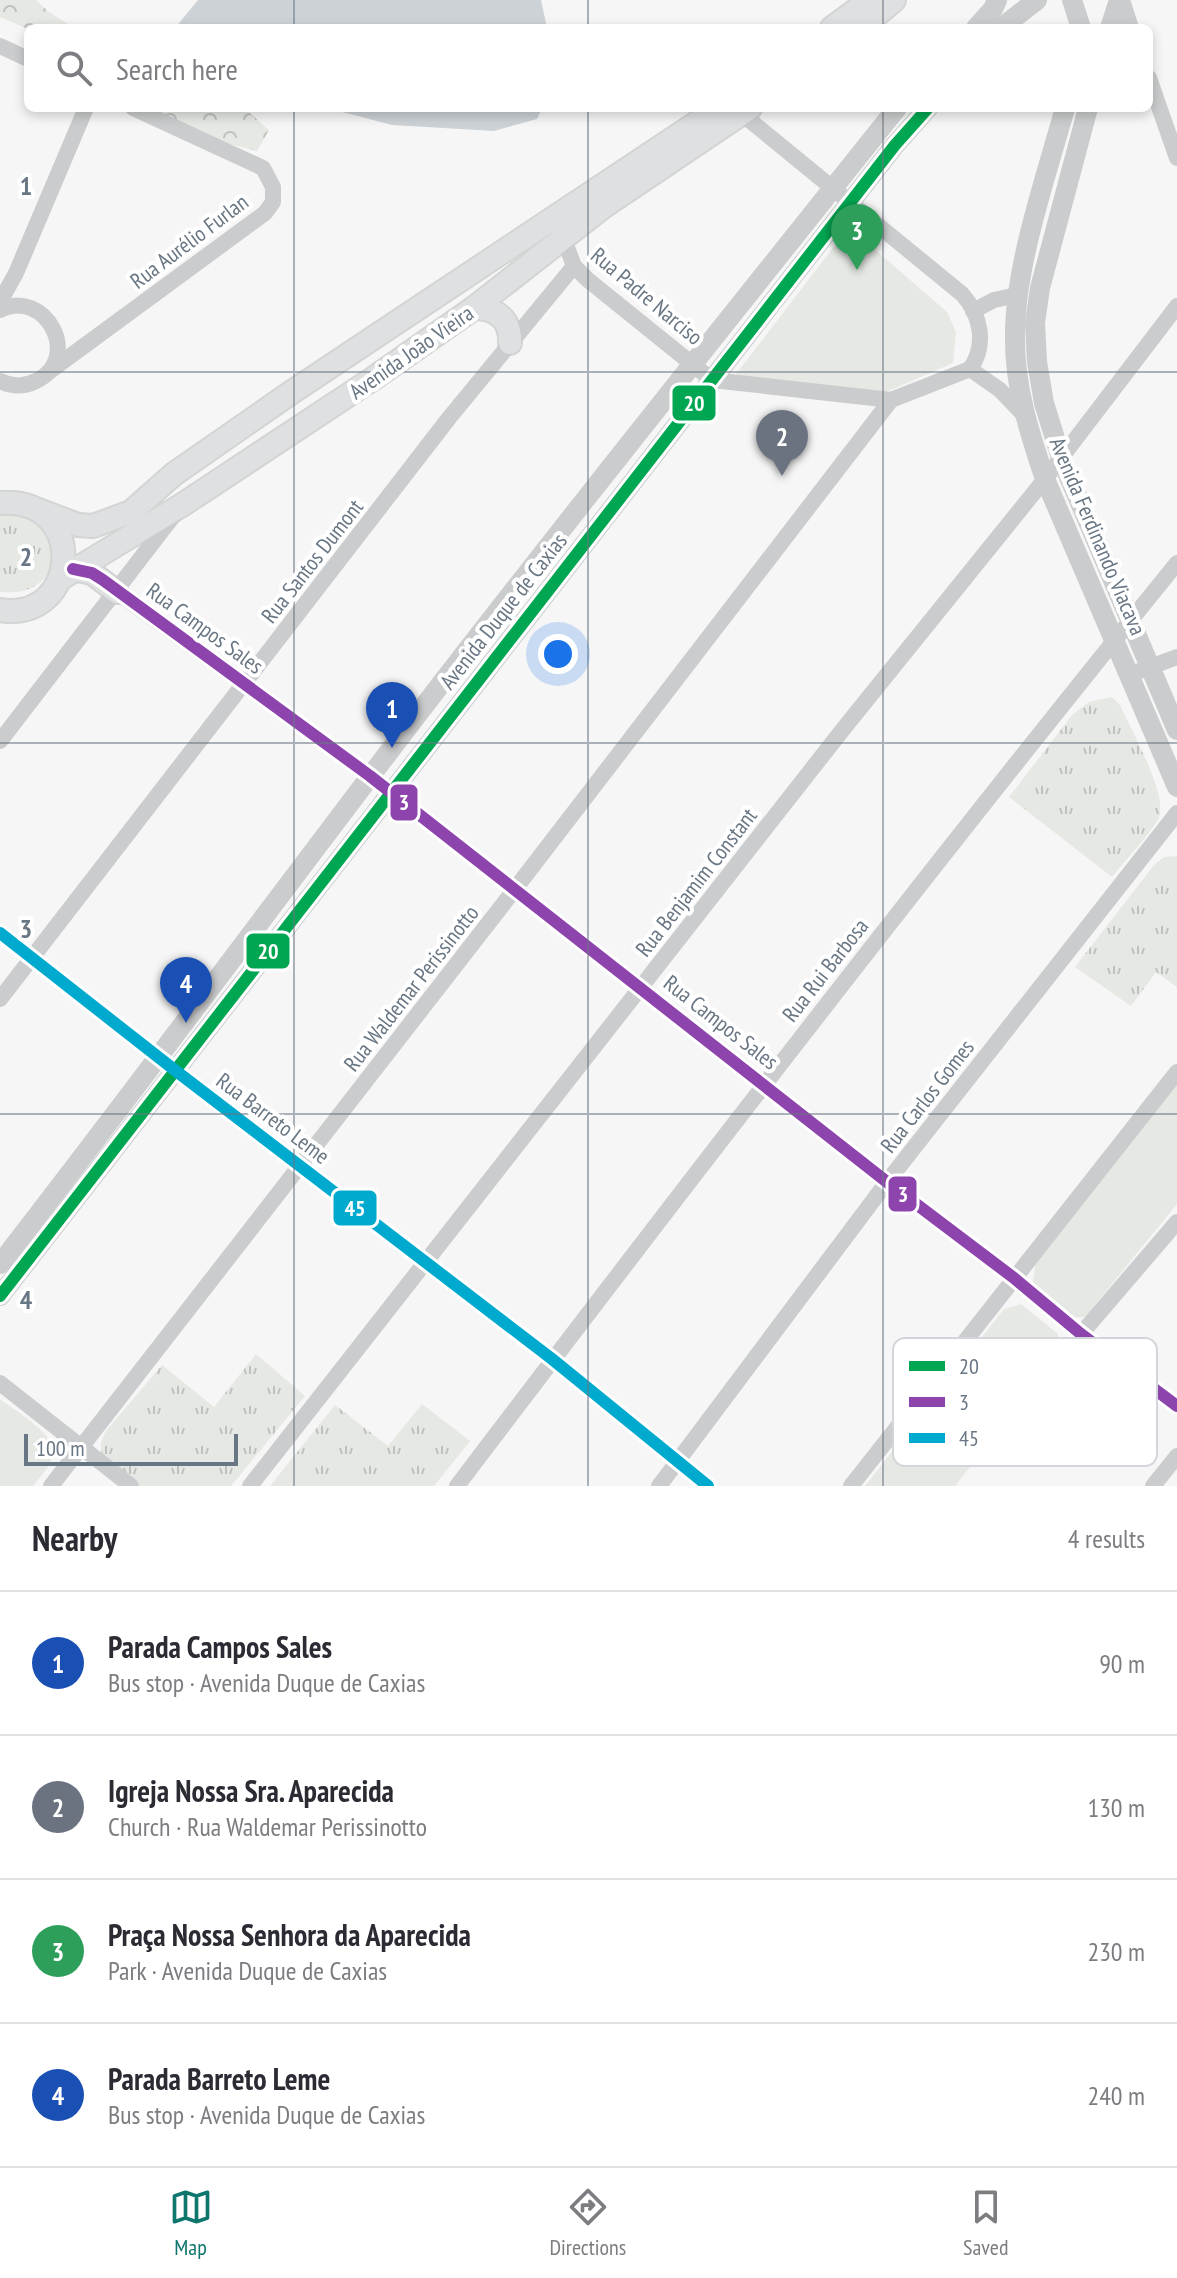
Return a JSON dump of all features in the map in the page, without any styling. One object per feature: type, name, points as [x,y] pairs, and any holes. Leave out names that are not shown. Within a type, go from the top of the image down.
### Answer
[{"type":"main road","points":[[837,24],[870,0]]},
{"type":"main road","points":[[866,24],[894,0]]},
{"type":"main road","name":"Avenida João Vieira","points":[[4,499],[78,525],[93,526],[131,512],[174,474],[292,392],[713,112]]},
{"type":"main road","name":"Avenida João Vieira","points":[[4,613],[31,607],[48,596],[66,574],[182,505],[474,308],[603,207],[745,112]]},
{"type":"main road","points":[[474,308],[486,308],[503,317],[508,324],[510,343]]},
{"type":"main road","points":[[38,510],[59,533],[64,548],[66,574],[92,573],[117,592]]},
{"type":"street","points":[[980,24],[997,0]]},
{"type":"street","points":[[1006,24],[1037,0]]},
{"type":"street","points":[[1072,0],[1080,24]]},
{"type":"street","points":[[1111,24],[1120,0]]},
{"type":"street","points":[[1120,0],[1129,24]]},
{"type":"street","points":[[0,46],[24,57]]},
{"type":"street","points":[[1153,89],[1177,158]]},
{"type":"street","points":[[0,302],[16,273],[84,112]]},
{"type":"street","name":"Rua Aurélio Furlan","points":[[0,381],[17,386],[41,379],[265,213],[273,202],[273,187],[263,168],[142,112]]},
{"type":"street","points":[[712,380],[891,400],[970,369],[977,359],[981,342],[970,303],[947,280],[833,188],[747,112]]},
{"type":"street","name":"Avenida Duque de Caxias","points":[[0,1264],[370,776],[692,363],[894,112]]},
{"type":"street","name":"Avenida Duque de Caxias","points":[[0,1296],[712,380],[925,112]]},
{"type":"street","name":"Avenida Ferdinando Viacava","points":[[1064,112],[1017,295],[1014,337],[1024,415],[1045,479],[1177,787]]},
{"type":"street","name":"Avenida Ferdinando Viacava","points":[[1087,112],[1040,288],[1035,323],[1037,362],[1044,403],[1061,458],[1177,730]]},
{"type":"street","name":"Rua Padre Narciso","points":[[563,237],[574,266],[712,380]]},
{"type":"street","name":"Rua Santos Dumont","points":[[0,999],[449,418],[574,266]]},
{"type":"street","points":[[16,273],[18,305]]},
{"type":"street","points":[[973,311],[994,300],[1017,295]]},
{"type":"street","points":[[0,310],[18,305],[30,307],[50,320],[59,343],[50,371]]},
{"type":"street","name":"Rua Benjamim Constant","points":[[250,1486],[844,728],[1045,479],[1177,306]]},
{"type":"street","name":"Rua Aurélio Furlan","points":[[59,343],[101,335]]},
{"type":"street","points":[[970,369],[1000,390],[1024,415]]},
{"type":"street","name":"Rua Waldemar Perissinotto","points":[[51,1486],[891,400]]},
{"type":"street","points":[[0,741],[182,505]]},
{"type":"street","name":"Rua Rui Barbosa","points":[[457,1486],[764,1084],[967,824],[1177,563]]},
{"type":"street","name":"Rua Campos Sales","points":[[117,592],[370,776],[1014,1278],[1086,1338]]},
{"type":"street","points":[[1129,675],[1177,657]]},
{"type":"street","name":"Rua Carlos Gomes","points":[[659,1486],[887,1182],[1177,813]]},
{"type":"street","name":"Rua Barreto Leme","points":[[0,933],[552,1359],[708,1486]]},
{"type":"street","points":[[967,1338],[1177,1072]]},
{"type":"street","points":[[1081,1334],[1177,1222]]},
{"type":"street","points":[[0,1383],[131,1486]]},
{"type":"street","name":"Rua Campos Sales","points":[[1157,1391],[1177,1406]]},
{"type":"street","points":[[851,1486],[893,1432]]},
{"type":"street","points":[[1153,1486],[1177,1456]]},
{"type":"green space","points":[[0,0],[36,0],[68,24],[24,24],[24,27],[0,17]]},
{"type":"green space","points":[[140,112],[249,112],[269,130],[257,151],[185,132]]},
{"type":"green space","points":[[849,227],[947,312],[956,332],[953,363],[886,392],[733,378]]},
{"type":"green space","points":[[14,506],[48,524],[55,562],[45,578],[33,587],[18,592],[0,592],[0,509]]},
{"type":"green space","points":[[1112,697],[1120,705],[1147,761],[1160,807],[1156,823],[1112,877],[1009,797],[1072,715],[1089,702]]},
{"type":"green space","points":[[1177,856],[1177,987],[1156,972],[1131,1006],[1075,967],[1154,865],[1164,857]]},
{"type":"green space","points":[[1177,1085],[1177,1204],[1085,1317],[1067,1318],[1032,1293],[1035,1265]]},
{"type":"green space","points":[[1021,1304],[1058,1334],[1058,1338],[981,1338],[1004,1309]]},
{"type":"green space","points":[[256,1354],[305,1396],[231,1486],[132,1486],[102,1459],[101,1442],[106,1431],[162,1365],[214,1407]]},
{"type":"green space","points":[[0,1399],[41,1430],[52,1446],[50,1462],[33,1486],[0,1486]]},
{"type":"green space","points":[[422,1404],[470,1441],[434,1486],[270,1486],[335,1405],[388,1446]]},
{"type":"green space","points":[[893,1450],[893,1466],[971,1466],[955,1486],[865,1486]]},
{"type":"shaded area","points":[[198,0],[541,0],[546,24],[178,24]]},
{"type":"shaded area","points":[[342,112],[540,112],[537,119],[494,131],[392,125]]},
{"type":"transit line","name":"20","points":[[0,1296],[895,145],[924,112]]},
{"type":"transit line","name":"3","points":[[73,569],[92,573],[103,580],[370,776],[1014,1278],[1086,1338]]},
{"type":"transit line","name":"45","points":[[0,933],[552,1359],[708,1486]]},
{"type":"transit line","name":"3","points":[[1157,1391],[1177,1406]]},
{"type":"place","name":"Praça Nossa Senhora da Aparecida","points":[[857,270]]},
{"type":"place","name":"Igreja Nossa Sra. Aparecida","points":[[782,476]]},
{"type":"place","name":"Parada Campos Sales","points":[[392,748]]},
{"type":"place","name":"Parada Barreto Leme","points":[[186,1023]]}]
